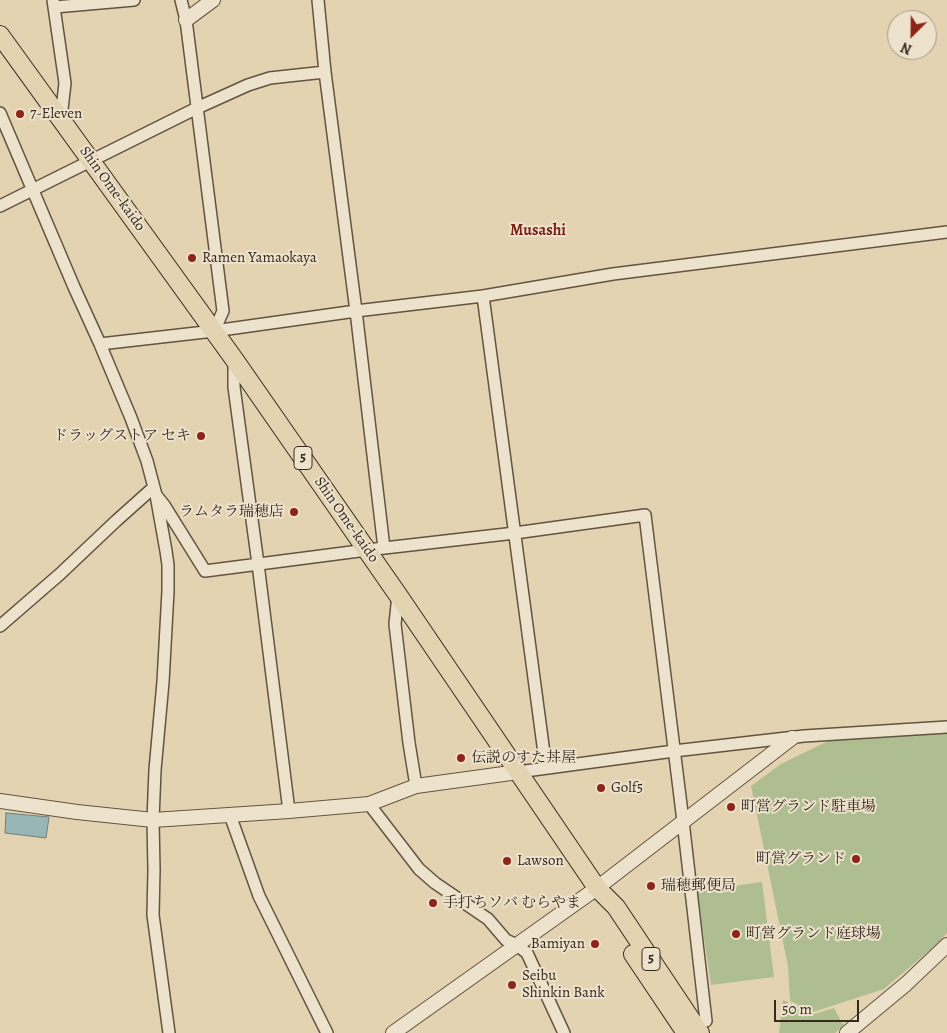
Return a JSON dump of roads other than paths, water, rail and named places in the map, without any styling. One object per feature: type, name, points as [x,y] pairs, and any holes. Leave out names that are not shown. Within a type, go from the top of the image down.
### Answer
[{"type":"main road","name":"Shin Ome-kaido","points":[[0,34],[234,359],[375,549],[398,596],[597,888],[607,914],[659,981],[686,1033]]},
{"type":"main road","points":[[659,981],[690,1000],[707,1029]]},
{"type":"main road","points":[[659,981],[673,1033]]},
{"type":"street","points":[[60,118],[65,83],[54,4],[134,0]]},
{"type":"street","points":[[182,0],[223,311],[214,330]]},
{"type":"street","points":[[186,20],[213,0]]},
{"type":"street","points":[[318,0],[325,72],[356,311],[375,549]]},
{"type":"street","points":[[0,206],[92,162],[197,108],[248,85],[270,78],[325,72]]},
{"type":"street","points":[[0,113],[132,418],[147,460],[155,491],[168,565],[168,591],[163,682],[155,770],[153,915],[169,1033]]},
{"type":"street","points":[[100,344],[483,296],[613,274],[947,232]]},
{"type":"street","points":[[483,296],[546,768]]},
{"type":"street","points":[[234,359],[234,387],[289,811]]},
{"type":"street","points":[[155,491],[205,571],[645,515],[707,1029]]},
{"type":"street","points":[[0,626],[60,574],[116,521],[155,491]]},
{"type":"street","points":[[398,596],[395,624],[416,786]]},
{"type":"street","points":[[0,801],[153,820],[289,811],[369,804],[416,786],[674,751],[792,738],[947,727]]},
{"type":"street","points":[[393,1033],[597,888],[792,738]]},
{"type":"street","points":[[369,804],[418,869],[435,883],[488,919],[506,940],[517,945],[527,953],[564,1033]]},
{"type":"street","points":[[230,815],[259,896],[327,1033]]},
{"type":"street","points":[[847,1033],[906,984],[947,945]]},
{"type":"water","points":[[6,813],[49,817],[46,838],[5,833]]},
{"type":"place","name":"7-Eleven","points":[[20,114]]},
{"type":"place","name":"Ramen Yamaokaya","points":[[192,258]]},
{"type":"place","name":"ドラッグストア セキ","points":[[201,436]]},
{"type":"place","name":"ラムタラ瑞穂店","points":[[294,512]]},
{"type":"place","name":"伝説のすた丼屋","points":[[461,758]]},
{"type":"place","name":"Golf5","points":[[601,788]]},
{"type":"place","name":"町営グランド駐車場","points":[[731,807]]},
{"type":"place","name":"町営グランド","points":[[856,859]]},
{"type":"place","name":"Lawson","points":[[507,861]]},
{"type":"place","name":"瑞穂郵便局","points":[[651,886]]},
{"type":"place","name":"手打ちソバ むらやま","points":[[433,903]]},
{"type":"place","name":"町営グランド庭球場","points":[[736,934]]},
{"type":"place","name":"Bamiyan","points":[[595,944]]},
{"type":"place","name":"Seibu Shinkin Bank","points":[[512,985]]},
{"type":"district","name":"Musashi","points":[[538,231]]}]
